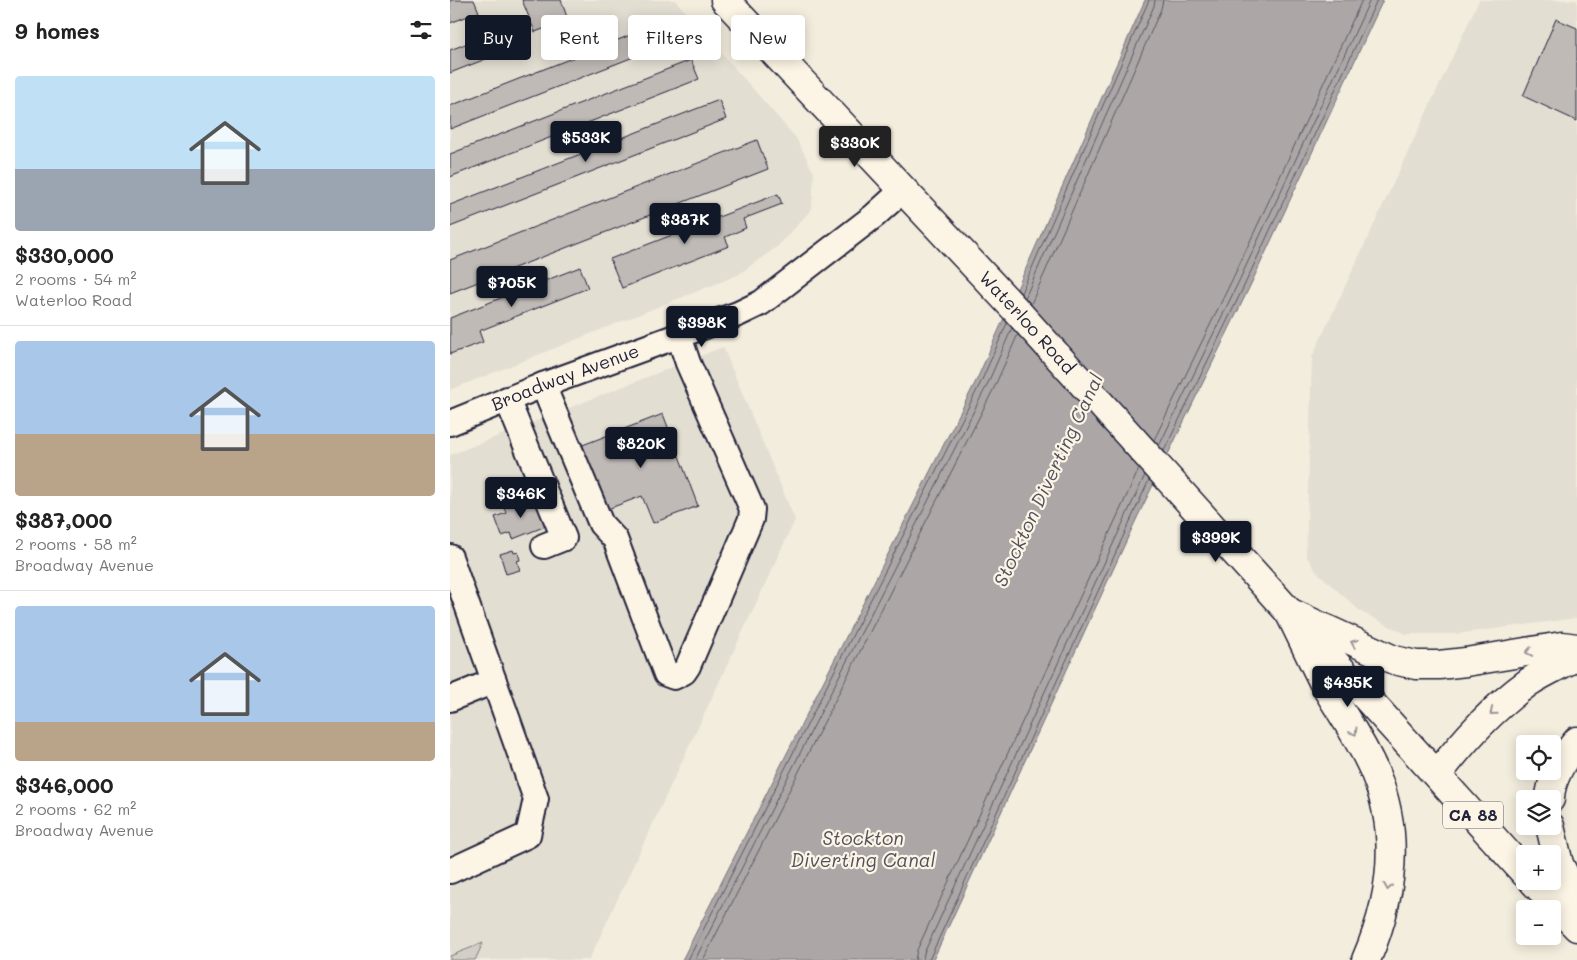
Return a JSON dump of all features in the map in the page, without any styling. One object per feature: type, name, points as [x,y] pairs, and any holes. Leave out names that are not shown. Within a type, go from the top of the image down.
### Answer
[{"type":"main road","name":"Waterloo Road","points":[[725,0],[904,189],[1014,309],[1516,863]]},
{"type":"main road","points":[[1290,612],[1394,660],[1416,665],[1439,666],[1562,646],[1577,648]]},
{"type":"main road","points":[[1290,612],[1325,686],[1360,743],[1375,774],[1385,804],[1390,829],[1390,881],[1385,910],[1376,938],[1366,960]]},
{"type":"main road","points":[[1437,775],[1485,718],[1530,681],[1577,656]]},
{"type":"main road","points":[[1551,790],[1557,773],[1577,741]]},
{"type":"main road","points":[[1552,835],[1559,864],[1577,900]]},
{"type":"main road","points":[[1542,890],[1577,927]]},
{"type":"street","name":"Broadway Avenue","points":[[450,423],[543,385],[738,314],[761,303],[874,216],[904,189]]},
{"type":"street","points":[[543,385],[601,524],[615,539],[666,674],[674,677],[684,672],[688,666],[751,519],[752,509],[678,336]]},
{"type":"street","points":[[507,399],[564,538],[544,546]]},
{"type":"street","points":[[450,557],[536,799],[528,835],[450,870]]},
{"type":"street","points":[[450,699],[494,681]]},
{"type":"shaded area","points":[[450,0],[675,0],[688,15],[628,15],[628,60],[721,60],[721,52],[796,138],[814,173],[812,209],[778,246],[738,275],[450,390]]},
{"type":"shaded area","points":[[1479,0],[1577,0],[1577,618],[1456,634],[1406,634],[1361,612],[1316,571],[1306,555],[1312,357]]},
{"type":"shaded area","points":[[723,347],[795,520],[589,960],[475,960],[483,943],[450,956],[450,455]]},
{"type":"shaded area","points":[[483,943],[475,960],[450,960],[450,956]]},
{"type":"water","name":"Stockton Diverting Canal","points":[[1145,0],[1383,0],[1250,286],[1135,522],[933,960],[682,960],[977,379]]},
{"type":"building","points":[[450,0],[474,0],[479,12],[465,15],[465,17],[450,23]]},
{"type":"building","points":[[522,0],[561,0],[566,15],[541,15],[541,30],[535,32],[531,22],[531,15],[528,15]]},
{"type":"building","points":[[1556,19],[1577,28],[1577,121],[1523,96]]},
{"type":"building","points":[[628,36],[628,59],[450,129],[450,106],[567,60],[618,60],[618,40]]},
{"type":"building","points":[[465,44],[465,60],[483,60],[450,73],[450,50]]},
{"type":"building","points":[[691,60],[699,79],[450,177],[450,154]]},
{"type":"building","points":[[719,100],[726,119],[450,227],[450,205]]},
{"type":"building","points":[[757,140],[768,169],[450,293],[450,260]]},
{"type":"building","points":[[778,194],[782,204],[743,219],[746,228],[725,237],[729,246],[622,288],[610,259]]},
{"type":"building","points":[[580,267],[588,288],[479,331],[483,342],[450,354],[450,318]]},
{"type":"building","points":[[663,414],[698,506],[653,523],[642,496],[605,510],[580,446]]},
{"type":"building","points":[[534,496],[546,526],[513,539],[511,533],[502,536],[495,517],[506,513],[504,508]]},
{"type":"building","points":[[513,550],[514,553],[518,552],[520,560],[517,561],[520,570],[506,574],[500,554]]}]
